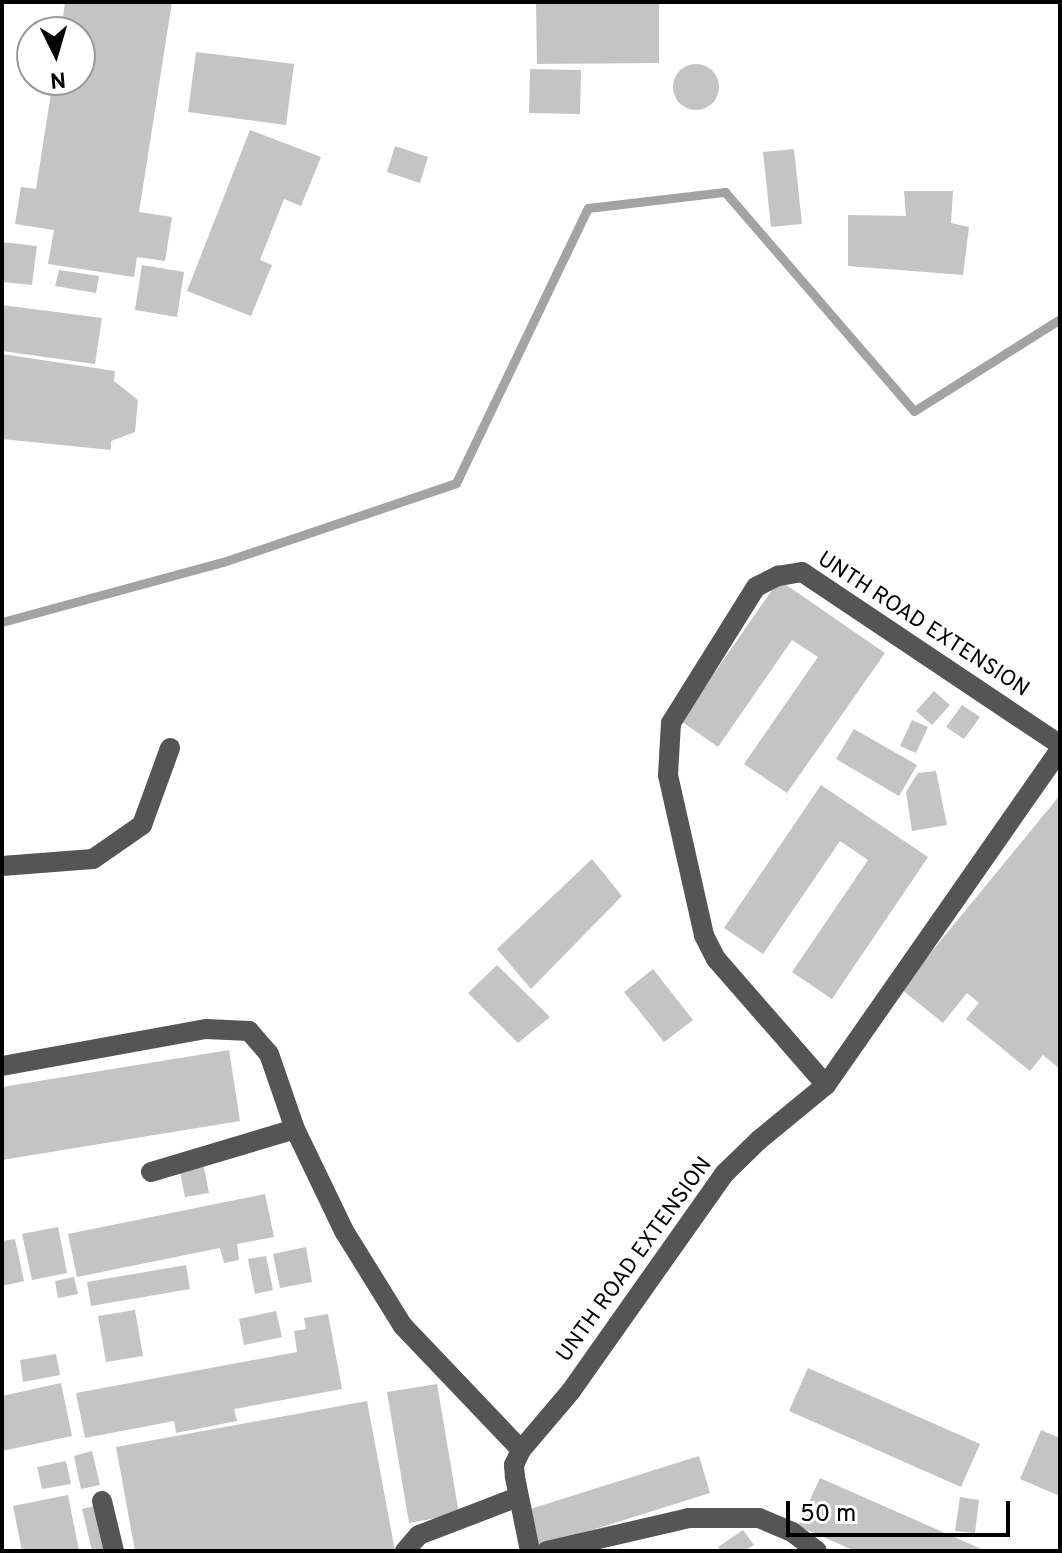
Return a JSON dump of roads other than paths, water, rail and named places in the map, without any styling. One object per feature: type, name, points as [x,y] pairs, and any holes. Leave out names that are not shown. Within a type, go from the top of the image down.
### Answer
[{"type":"street","name":"UNTH ROAD EXTENSION","points":[[521,1450],[571,1391],[724,1174],[759,1140],[826,1085],[716,959],[704,935],[668,775],[671,723],[756,587],[778,576],[802,572],[1060,748]]},
{"type":"street","points":[[2,866],[93,859],[118,842],[142,825],[170,748]]},
{"type":"street","points":[[826,1085],[1060,748]]},
{"type":"street","points":[[2,1066],[206,1029],[249,1031],[269,1054],[295,1129],[344,1231],[403,1326],[521,1450],[514,1465],[530,1551]]},
{"type":"street","points":[[151,1172],[295,1129]]},
{"type":"street","points":[[405,1551],[419,1535],[518,1497]]},
{"type":"street","points":[[102,1501],[114,1551]]},
{"type":"street","points":[[547,1551],[689,1518],[759,1518],[792,1532],[817,1551]]},
{"type":"waterway","points":[[2,622],[223,562],[456,483],[588,208],[725,192],[914,411],[1060,319]]}]
